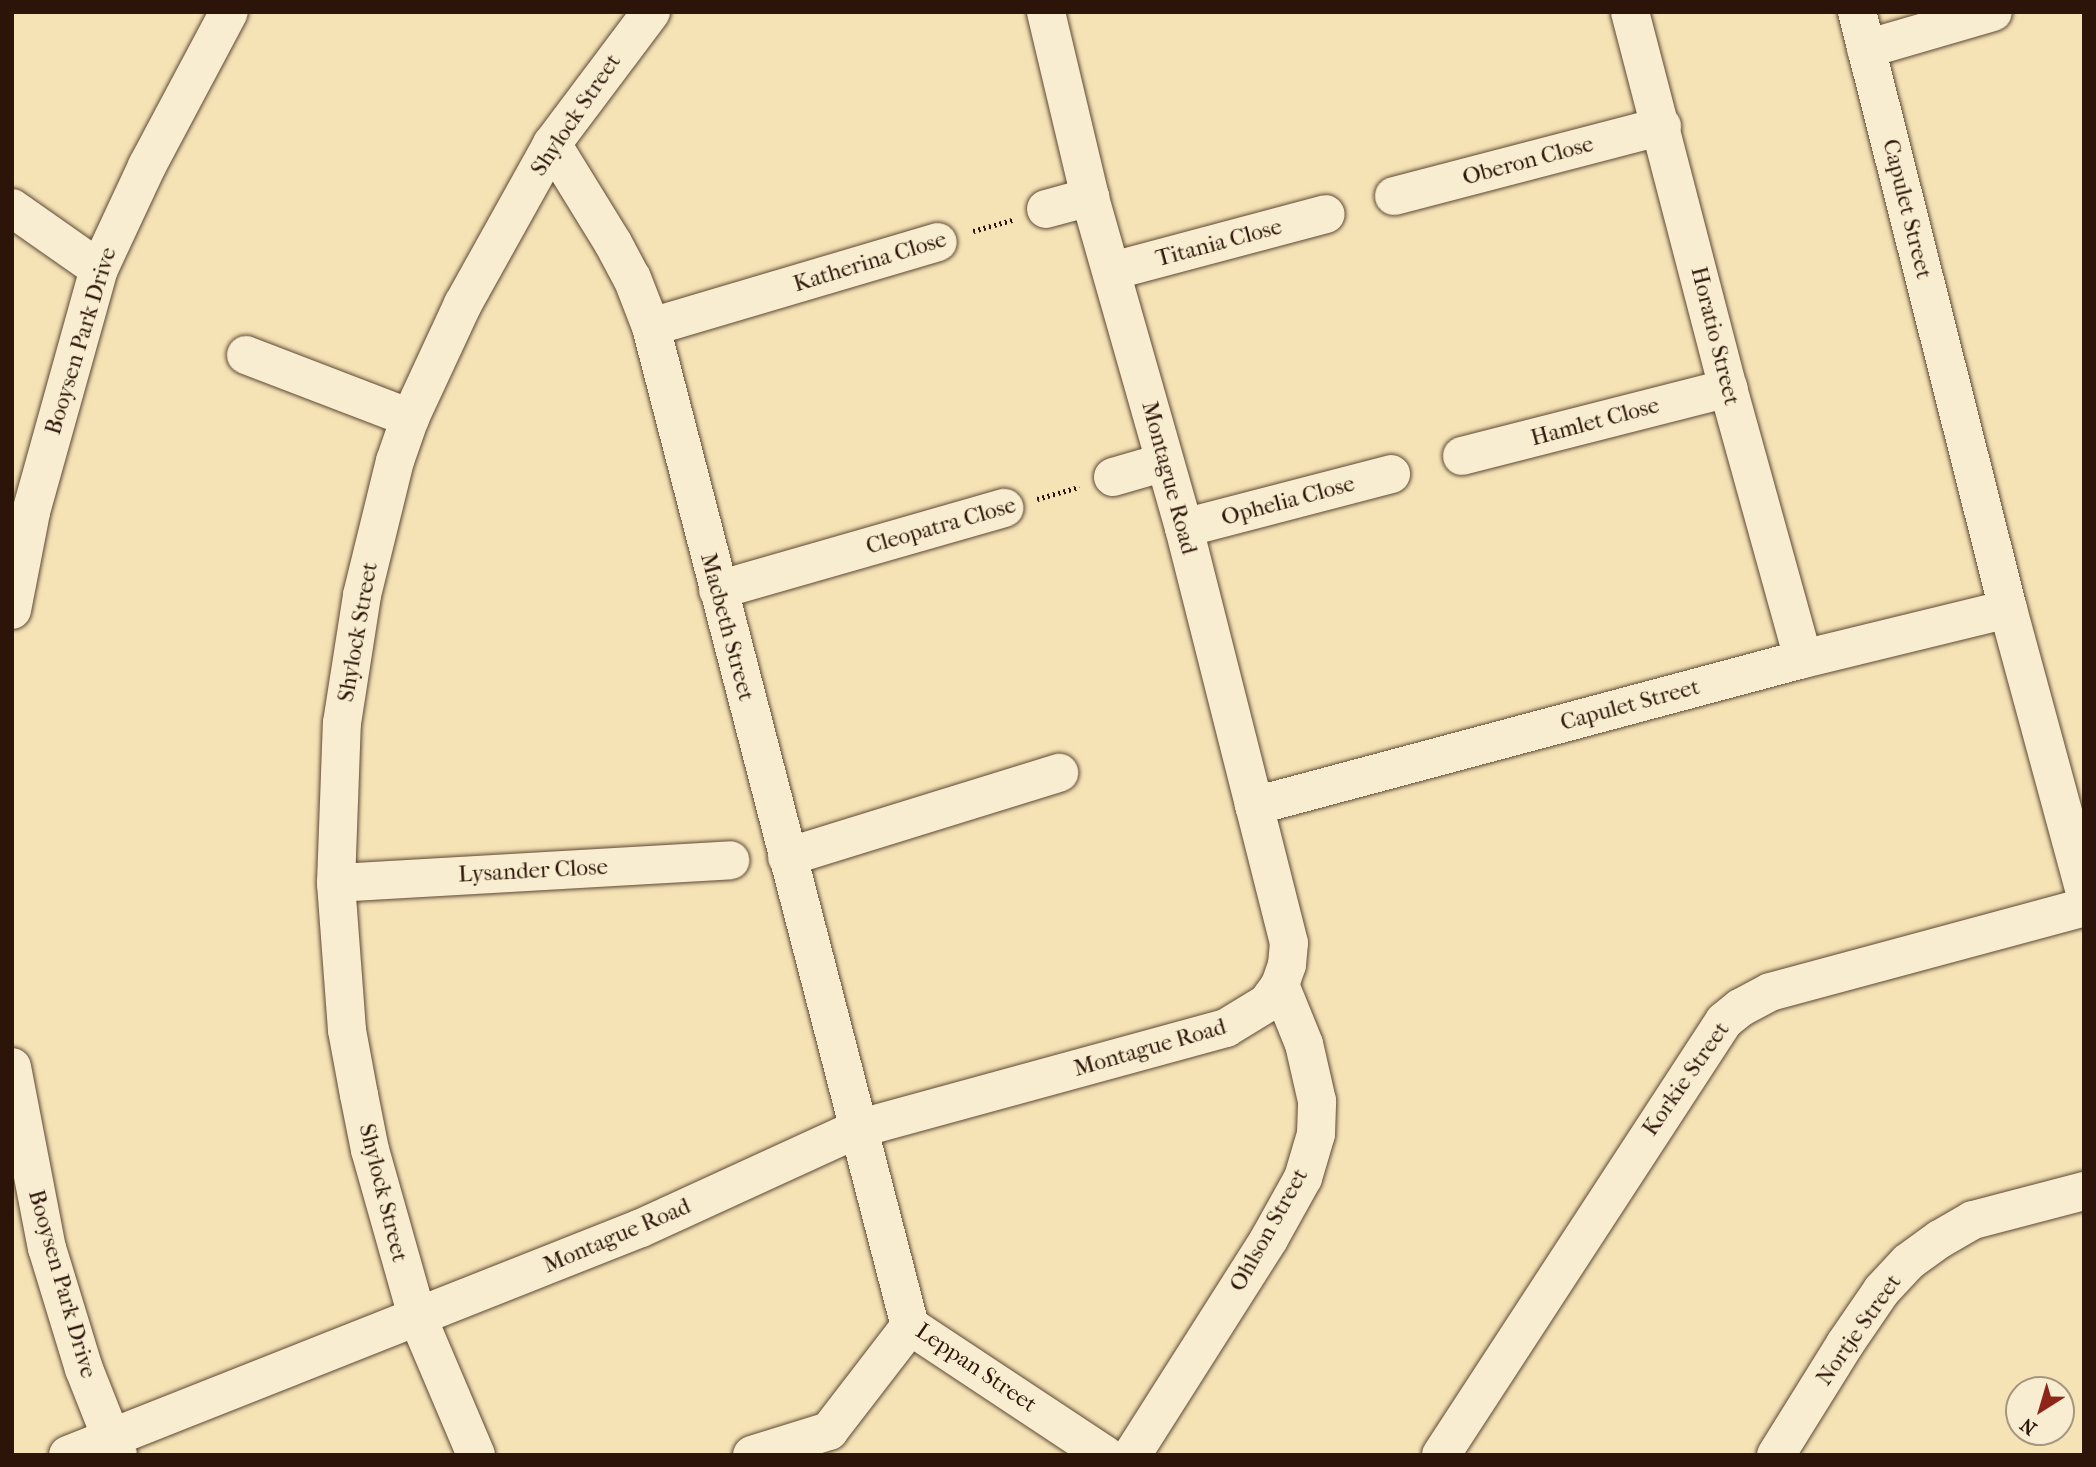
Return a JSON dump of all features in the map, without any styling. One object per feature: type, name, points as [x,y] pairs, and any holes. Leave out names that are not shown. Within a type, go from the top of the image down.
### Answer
[{"type":"street","name":"Booysen Park Drive","points":[[12,610],[31,512],[99,269],[153,154],[229,12]]},
{"type":"street","name":"Shylock Street","points":[[476,1455],[417,1316],[370,1150],[347,1030],[336,883],[342,723],[362,595],[395,461],[410,418],[463,304],[552,144],[651,12]]},
{"type":"street","name":"Montague Road","points":[[68,1455],[114,1445],[417,1316],[641,1228],[857,1129],[1226,1028],[1267,1003],[1280,985],[1287,965],[1289,943],[1184,528],[1090,197],[1046,12]]},
{"type":"street","name":"Horatio Street","points":[[1630,12],[1662,125],[1728,388],[1803,659]]},
{"type":"street","name":"Capulet Street","points":[[1857,12],[2008,609],[2084,889]]},
{"type":"street","points":[[1866,49],[1993,12]]},
{"type":"street","name":"Oberon Close","points":[[1394,196],[1662,125]]},
{"type":"street","name":"Macbeth Street","points":[[552,144],[589,200],[632,278],[651,327],[857,1129]]},
{"type":"street","points":[[1046,209],[1090,197]]},
{"type":"street","points":[[12,208],[99,269]]},
{"type":"street","name":"Titania Close","points":[[1112,271],[1326,214]]},
{"type":"street","name":"Katherina Close","points":[[651,327],[938,242]]},
{"type":"street","points":[[246,355],[410,418]]},
{"type":"street","name":"Hamlet Close","points":[[1462,456],[1728,388]]},
{"type":"street","points":[[1113,477],[1165,462]]},
{"type":"street","name":"Ophelia Close","points":[[1184,528],[1391,474]]},
{"type":"street","name":"Cleopatra Close","points":[[718,590],[1004,508]]},
{"type":"street","name":"Capulet Street","points":[[1254,806],[1803,659],[2008,609]]},
{"type":"street","points":[[787,857],[1059,773]]},
{"type":"street","name":"Lysander Close","points":[[336,883],[730,860]]},
{"type":"street","name":"Korkie Street","points":[[1441,1455],[1724,1021],[1740,1008],[1770,992],[2084,907]]},
{"type":"street","name":"Ohlson Street","points":[[1132,1455],[1303,1178],[1316,1135],[1317,1101],[1304,1044],[1280,985]]},
{"type":"street","name":"Booysen Park Drive","points":[[12,1067],[47,1248],[84,1369],[114,1445]]},
{"type":"street","name":"Leppan Street","points":[[857,1129],[910,1326],[1105,1455]]},
{"type":"street","name":"Nortje Street","points":[[1776,1455],[1859,1322],[1882,1290],[1908,1262],[1973,1220],[2084,1191]]},
{"type":"street","points":[[752,1455],[821,1443],[910,1326]]},
{"type":"path","name":"Katherina Close","points":[[938,242],[1046,209]]},
{"type":"path","name":"Cleopatra Close","points":[[1004,508],[1113,477]]}]
